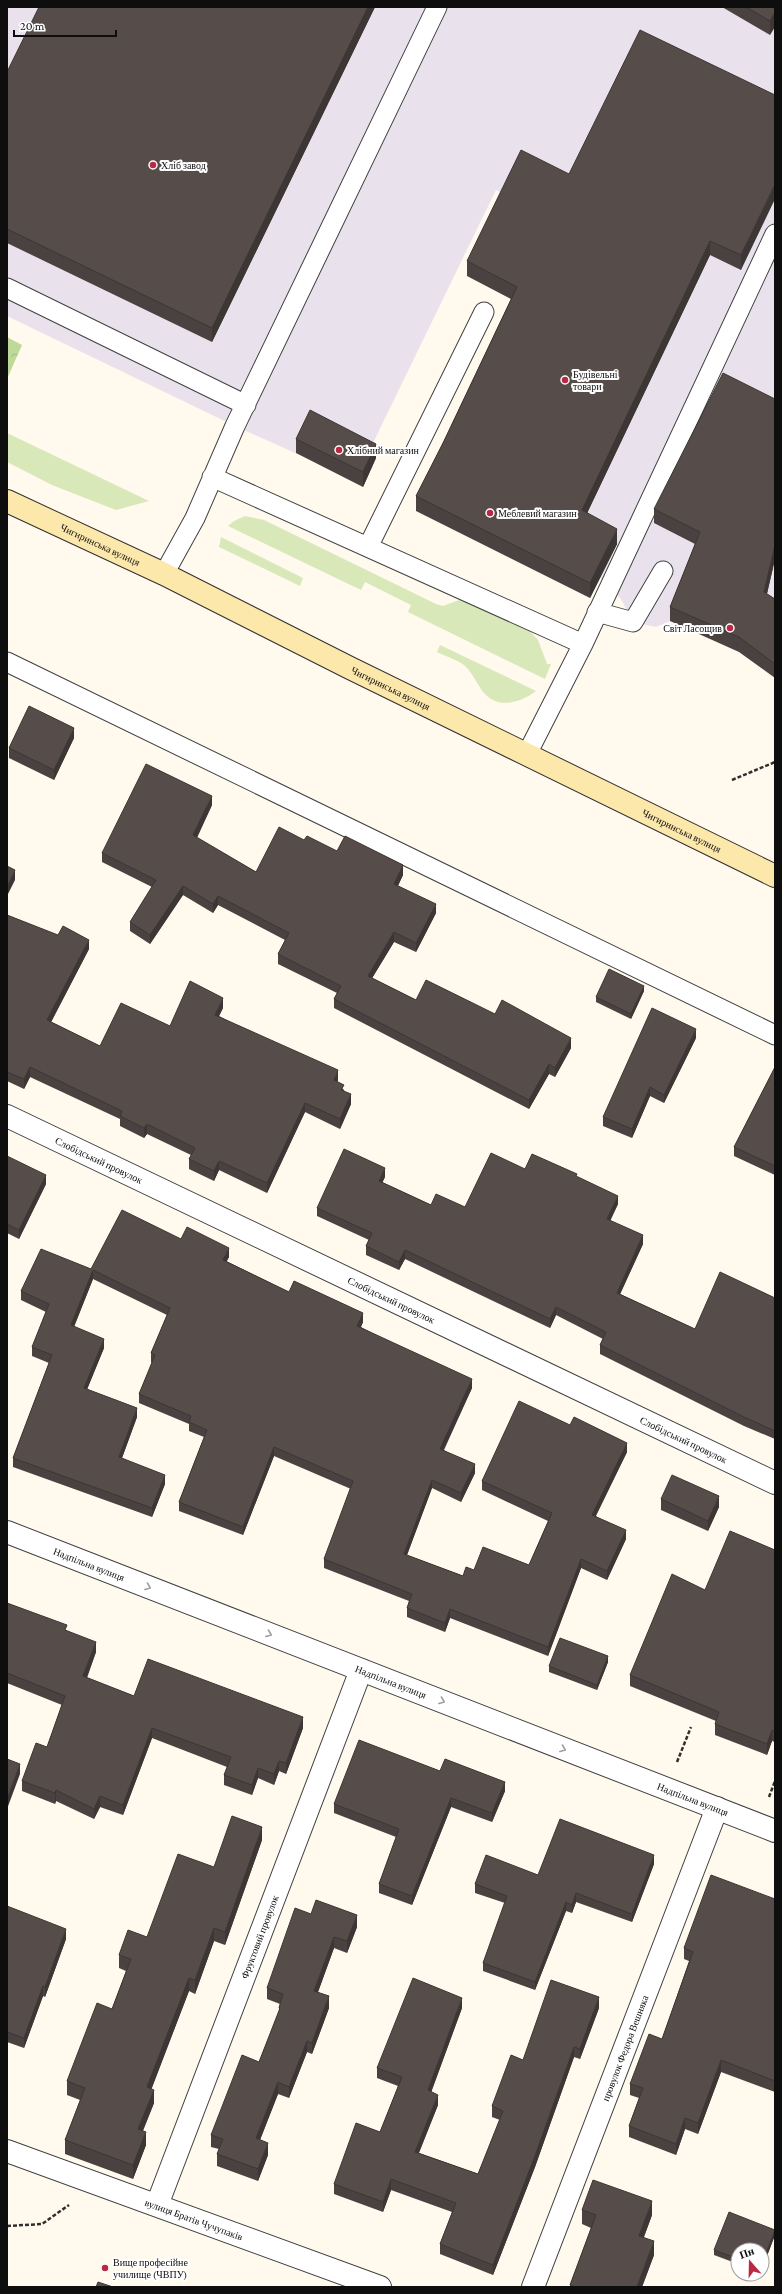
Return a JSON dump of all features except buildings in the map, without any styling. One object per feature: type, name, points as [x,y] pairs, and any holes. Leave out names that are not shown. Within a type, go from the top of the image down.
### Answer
[{"type":"main road","name":"Чигиринська вулиця","points":[[7,501],[164,574],[775,876]]},
{"type":"street","name":"Слобідський провулок","points":[[7,1116],[775,1483]]},
{"type":"street","name":"Надпільна вулиця","points":[[7,1532],[775,1831]]},
{"type":"street","name":"Фруктовий провулок","points":[[157,2204],[361,1670]]},
{"type":"street","name":"провулок Федора Вешняка","points":[[533,2287],[717,1808]]},
{"type":"street","name":"вулиця Братів Чучупаків","points":[[7,2152],[157,2204],[376,2286]]},
{"type":"lane","points":[[164,574],[195,518],[212,477],[246,405],[437,7]]},
{"type":"lane","points":[[527,754],[583,644],[775,234]]},
{"type":"lane","points":[[7,288],[246,405]]},
{"type":"lane","points":[[368,547],[484,312]]},
{"type":"lane","points":[[212,477],[583,644]]},
{"type":"lane","points":[[597,612],[633,622],[663,571]]},
{"type":"lane","points":[[7,662],[775,1035]]},
{"type":"path","points":[[732,780],[775,762]]},
{"type":"path","points":[[769,1797],[775,1781]]},
{"type":"path","points":[[7,2226],[42,2224],[99,2184]]},
{"type":"shaded area","points":[[7,7],[775,7],[775,612],[693,565],[670,621],[656,627],[633,622],[621,599],[588,565],[541,215],[496,190],[355,480],[235,426],[7,316]]},
{"type":"green space","points":[[7,337],[22,345],[7,379]]},
{"type":"green space","points":[[7,433],[149,501],[116,510],[52,485],[7,462]]},
{"type":"green space","points":[[245,516],[264,520],[436,604],[443,606],[462,599],[529,630],[538,640],[547,664],[551,664],[545,679],[408,612],[411,605],[365,582],[361,590],[228,526],[234,521]]},
{"type":"green space","points":[[221,537],[303,578],[300,586],[219,547]]},
{"type":"green space","points":[[440,645],[536,691],[525,698],[512,702],[506,703],[493,700],[484,693],[465,666],[437,652]]},
{"type":"place","name":"Хліб завод","points":[[153,165]]},
{"type":"place","name":"Будівельні товари","points":[[565,380]]},
{"type":"place","name":"Хлібний магазин","points":[[339,450]]},
{"type":"place","name":"Меблевий магазин","points":[[490,513]]},
{"type":"place","name":"Світ Ласощив","points":[[730,628]]},
{"type":"place","name":"Вище професійне училище (ЧВПУ)","points":[[105,2268]]}]
